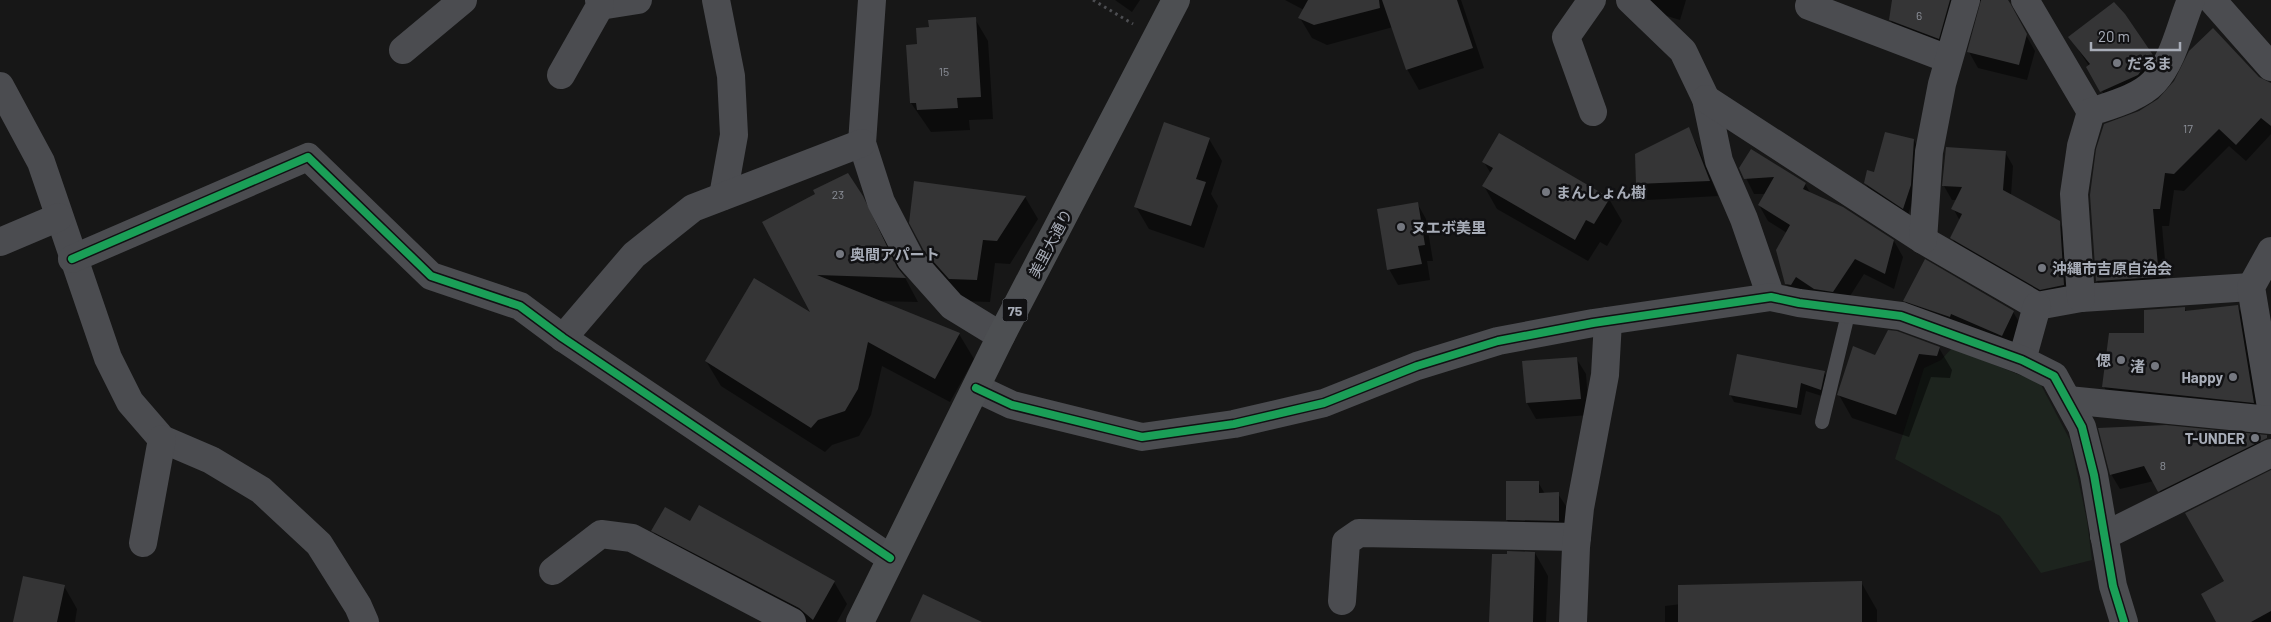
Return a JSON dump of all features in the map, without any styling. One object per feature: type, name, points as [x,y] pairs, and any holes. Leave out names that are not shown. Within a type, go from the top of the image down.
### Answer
[{"type":"main road","name":"美里大通り","points":[[860,622],[1001,336],[1176,0]]},
{"type":"street","points":[[403,50],[463,0]]},
{"type":"street","points":[[561,75],[600,3],[638,0]]},
{"type":"street","points":[[716,0],[731,76],[734,135],[723,196]]},
{"type":"street","points":[[872,0],[862,143],[881,202],[910,260],[952,306],[1001,336]]},
{"type":"street","points":[[1592,0],[1566,36],[1593,112]]},
{"type":"street","points":[[1630,0],[1683,51],[1706,99],[1719,161],[1744,219],[1771,297]]},
{"type":"street","points":[[1811,0],[1809,6],[1948,59]]},
{"type":"street","points":[[1923,240],[1929,152],[1948,59],[1966,0]]},
{"type":"street","points":[[2025,0],[2091,112],[2081,146],[2074,194],[2080,298]]},
{"type":"street","points":[[2091,112],[2135,94],[2153,82],[2167,64],[2191,0]]},
{"type":"street","points":[[2212,0],[2271,67]]},
{"type":"street","points":[[0,86],[41,162],[72,259],[108,358],[130,402],[162,439],[211,460],[261,490],[319,544],[358,606],[365,622]]},
{"type":"street","points":[[1706,99],[1923,240],[2037,306],[2080,298],[2251,287]]},
{"type":"street","points":[[563,338],[634,255],[693,208],[862,143]]},
{"type":"street","points":[[72,259],[308,157],[431,276],[520,306],[563,338],[890,558]]},
{"type":"street","points":[[0,242],[59,217]]},
{"type":"street","points":[[2271,251],[2251,287],[2271,407]]},
{"type":"street","points":[[976,388],[1012,405],[1142,437],[1234,424],[1324,403],[1417,366],[1498,341],[1608,321],[1771,297],[1849,310],[1901,316],[2022,360],[2054,376],[2082,427],[2094,475],[2113,586],[2124,622]]},
{"type":"street","points":[[2022,360],[2037,306]]},
{"type":"street","points":[[1573,622],[1577,537],[1605,375],[1608,321]]},
{"type":"street","points":[[2068,400],[2271,420]]},
{"type":"street","points":[[143,542],[162,439]]},
{"type":"street","points":[[2104,536],[2271,453]]},
{"type":"street","points":[[1342,601],[1346,542],[1359,533],[1577,537]]},
{"type":"street","points":[[554,571],[602,534],[632,538],[792,622]]},
{"type":"lane","points":[[1822,422],[1849,310]]},
{"type":"path","points":[[1093,0],[1126,22],[1159,34]]},
{"type":"shaded area","points":[[1952,348],[2040,383],[2070,440],[2087,521],[2092,560],[2041,573],[2000,516],[1895,459],[1924,368],[1941,360]]},
{"type":"building","points":[[1308,0],[1379,0],[1380,8],[1314,25],[1298,18]]},
{"type":"building","points":[[1382,0],[1457,0],[1473,48],[1406,70]]},
{"type":"building","points":[[1892,0],[1950,0],[1939,39],[1889,20]]},
{"type":"building","points":[[1981,0],[2008,0],[2010,3],[2027,34],[2019,65],[1967,52]]},
{"type":"building","points":[[2114,2],[2125,14],[2153,55],[2138,75],[2100,92],[2086,67],[2090,64],[2068,37]]},
{"type":"building","points":[[976,17],[981,97],[957,98],[958,108],[917,110],[916,103],[910,103],[906,45],[917,44],[916,28],[929,27],[928,20]]},
{"type":"building","points":[[2213,28],[2259,77],[2271,83],[2271,126],[2261,118],[2236,145],[2219,129],[2174,174],[2165,173],[2160,209],[2153,209],[2159,277],[2096,281],[2090,195],[2096,149],[2104,124],[2139,111],[2158,99],[2174,81],[2189,51]]},
{"type":"building","points":[[1164,122],[1210,138],[1196,179],[1206,182],[1191,226],[1134,207]]},
{"type":"building","points":[[1689,127],[1710,181],[1636,184],[1635,154]]},
{"type":"building","points":[[1885,132],[1914,139],[1911,185],[1903,209],[1864,183],[1867,170],[1874,172]]},
{"type":"building","name":"まんしょん樹","points":[[1499,133],[1610,198],[1594,224],[1586,220],[1575,240],[1482,186],[1493,168],[1482,162]]},
{"type":"building","points":[[1946,147],[2006,151],[2003,190],[2060,221],[2064,285],[2040,290],[1950,238],[1962,214],[1951,209],[1962,187],[1942,186]]},
{"type":"building","points":[[1751,149],[1806,183],[1803,189],[1843,207],[1894,240],[1885,274],[1855,259],[1833,292],[1814,289],[1796,277],[1791,285],[1785,284],[1776,250],[1790,225],[1758,205],[1774,177],[1744,179],[1739,168]]},
{"type":"building","points":[[848,173],[863,196],[897,267],[906,278],[817,275],[960,333],[935,379],[868,342],[858,389],[845,411],[818,420],[811,428],[705,361],[754,278],[810,312],[762,222],[815,194],[813,190]]},
{"type":"building","points":[[914,181],[1026,196],[997,241],[983,240],[977,280],[949,279],[924,251],[909,223]]},
{"type":"building","name":"ヌエボ美里","points":[[1418,202],[1425,245],[1418,246],[1422,264],[1387,270],[1377,209]]},
{"type":"building","points":[[1925,259],[2014,311],[2002,336],[1951,314],[1950,317],[1903,301]]},
{"type":"building","points":[[2238,305],[2254,403],[2102,387],[2109,333],[2144,333],[2144,310],[2185,307],[2185,311]]},
{"type":"building","points":[[1888,330],[1897,331],[1940,347],[1937,356],[1919,354],[1896,415],[1837,395],[1853,346],[1875,355]]},
{"type":"building","points":[[1737,354],[1825,371],[1821,390],[1801,383],[1797,408],[1729,395]]},
{"type":"building","points":[[1577,357],[1581,399],[1526,403],[1522,361]]},
{"type":"building","points":[[2166,425],[2267,435],[2267,438],[2158,492],[2144,466],[2110,475],[2098,428]]},
{"type":"building","points":[[2271,470],[2271,611],[2251,622],[2216,622],[2201,594],[2224,581],[2185,513]]},
{"type":"building","points":[[1506,481],[1539,481],[1539,493],[1559,492],[1559,521],[1506,520]]},
{"type":"building","points":[[699,505],[835,581],[813,620],[799,608],[651,531],[665,507],[690,521]]},
{"type":"building","points":[[1507,551],[1535,552],[1533,622],[1489,622],[1492,554],[1507,554]]},
{"type":"building","points":[[23,576],[65,585],[57,622],[13,622]]},
{"type":"building","points":[[1862,581],[1862,622],[1678,622],[1678,585]]},
{"type":"building","points":[[923,594],[982,622],[910,622]]},
{"type":"cycle path","points":[[72,259],[308,157],[431,276],[520,306],[563,338],[890,558]]},
{"type":"cycle path","points":[[976,388],[1012,405],[1142,437],[1234,424],[1324,403],[1417,366],[1498,341],[1593,323],[1771,297],[1799,303],[1901,316],[2022,360],[2054,376],[2082,427],[2094,475],[2113,586],[2124,622]]},
{"type":"place","name":"だるま","points":[[2117,63]]},
{"type":"place","name":"まんしょん樹","points":[[1546,192]]},
{"type":"place","name":"ヌエボ美里","points":[[1401,227]]},
{"type":"place","name":"奥間アパート","points":[[840,254]]},
{"type":"place","name":"沖縄市吉原自治会","points":[[2042,268]]},
{"type":"place","name":"偲","points":[[2121,360]]},
{"type":"place","name":"渚","points":[[2155,366]]},
{"type":"place","name":"Happy","points":[[2233,377]]},
{"type":"place","name":"T-UNDER","points":[[2255,438]]}]
